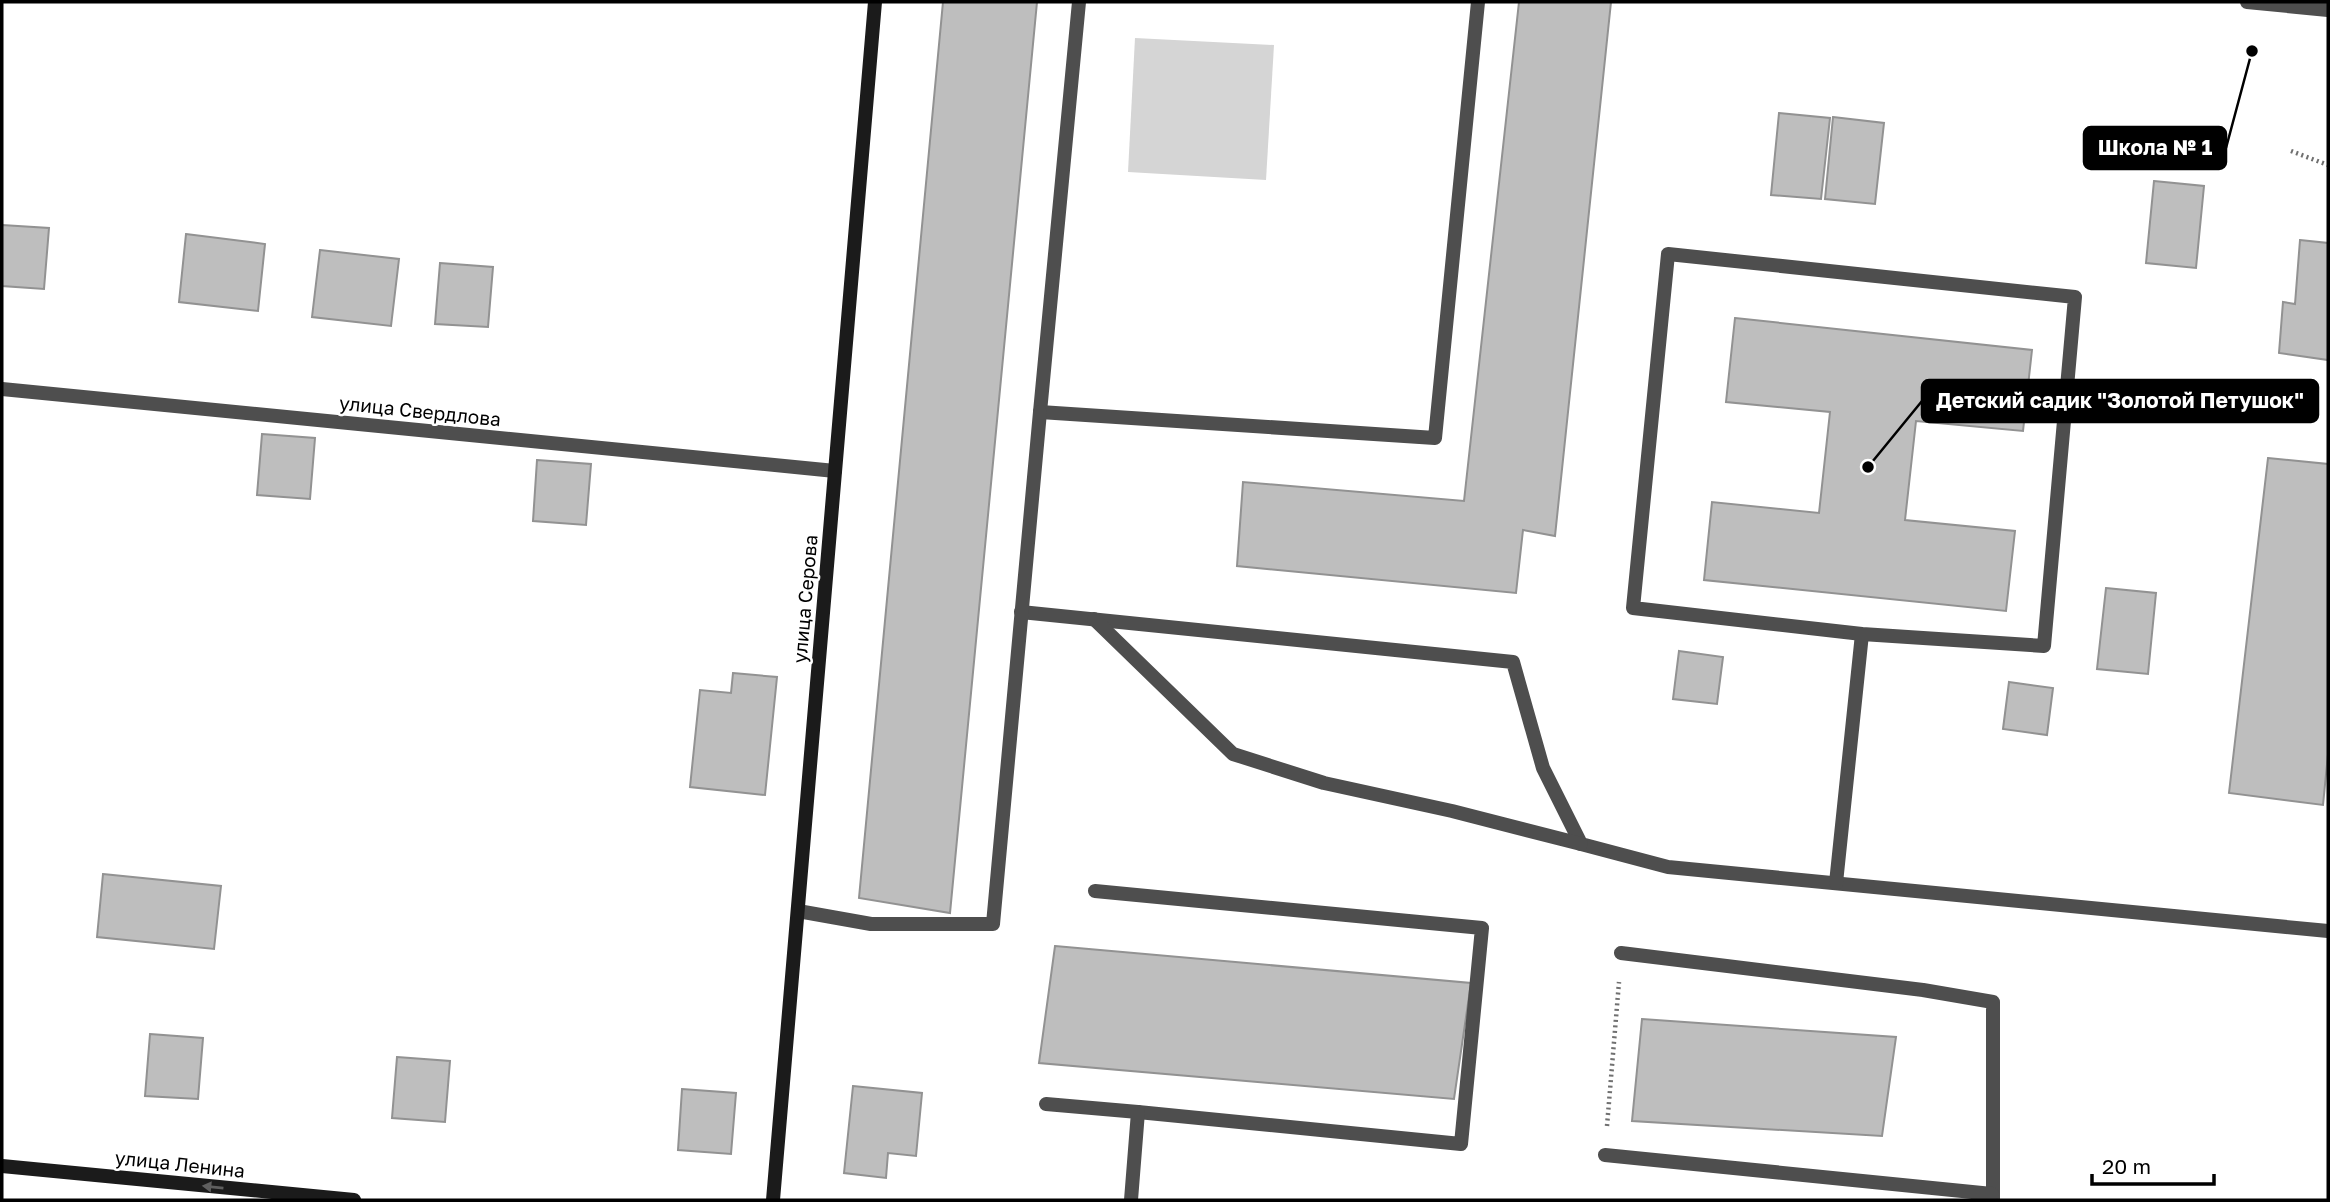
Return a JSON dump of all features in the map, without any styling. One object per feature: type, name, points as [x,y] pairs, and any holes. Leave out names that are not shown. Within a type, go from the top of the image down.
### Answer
[{"type":"street","name":"улица Серова","points":[[773,1200],[875,2]]},
{"type":"street","points":[[798,911],[871,924],[993,924],[1079,2]]},
{"type":"street","points":[[1040,412],[1435,438],[1478,2]]},
{"type":"street","points":[[2247,2],[2328,10]]},
{"type":"street","points":[[1668,254],[2075,298],[2044,646],[1861,634],[1633,608],[1668,254]]},
{"type":"street","name":"улица Свердлова","points":[[2,389],[835,471]]},
{"type":"street","points":[[1020,612],[1514,662],[1543,768],[1581,844]]},
{"type":"street","points":[[1094,620],[1233,754],[1324,783],[1452,811],[1668,867],[2328,931]]},
{"type":"street","points":[[1836,883],[1861,634]]},
{"type":"street","points":[[1046,1104],[1461,1144],[1482,928],[1095,891]]},
{"type":"street","points":[[1605,1155],[1993,1197],[1993,1002],[1621,953]]},
{"type":"street","points":[[1131,1200],[1139,1112]]},
{"type":"street","name":"улица Ленина","points":[[2,1166],[354,1200]]},
{"type":"path","points":[[2291,151],[2328,165]]},
{"type":"path","points":[[1605,1155],[1621,953]]},
{"type":"shaded area","points":[[1135,38],[1274,45],[1266,180],[1128,172]]},
{"type":"building","points":[[943,2],[1037,2],[950,913],[859,898]]},
{"type":"building","points":[[1519,2],[1611,2],[1555,536],[1523,530],[1516,593],[1237,566],[1243,482],[1464,501]]},
{"type":"building","points":[[1779,113],[1830,118],[1821,199],[1771,195]]},
{"type":"building","points":[[1833,117],[1884,123],[1875,204],[1825,199]]},
{"type":"building","points":[[2154,181],[2204,186],[2196,268],[2146,263]]},
{"type":"building","points":[[2,225],[49,228],[44,289],[2,286]]},
{"type":"building","points":[[186,234],[265,244],[258,311],[179,302]]},
{"type":"building","points":[[2300,240],[2328,243],[2328,360],[2279,353],[2283,302],[2295,304]]},
{"type":"building","points":[[320,250],[399,259],[391,326],[312,317]]},
{"type":"building","points":[[440,263],[493,267],[488,327],[435,324]]},
{"type":"building","points":[[1735,318],[2032,350],[2023,431],[1916,421],[1905,520],[2015,531],[2006,611],[1704,580],[1712,502],[1819,513],[1830,412],[1726,402]]},
{"type":"building","points":[[262,434],[315,438],[310,499],[257,495]]},
{"type":"building","points":[[2268,458],[2328,464],[2328,754],[2323,805],[2229,793]]},
{"type":"building","points":[[537,460],[591,464],[586,525],[533,521]]},
{"type":"building","points":[[2106,588],[2156,593],[2148,674],[2097,669]]},
{"type":"building","points":[[1679,651],[1723,657],[1717,704],[1673,699]]},
{"type":"building","points":[[733,673],[777,677],[765,795],[690,787],[700,690],[731,693]]},
{"type":"building","points":[[2009,682],[2053,688],[2047,735],[2003,729]]},
{"type":"building","points":[[103,874],[221,886],[214,949],[97,937]]},
{"type":"building","points":[[1055,946],[1471,983],[1454,1099],[1039,1063]]},
{"type":"building","points":[[1642,1019],[1896,1037],[1882,1136],[1632,1121]]},
{"type":"building","points":[[150,1034],[203,1038],[198,1099],[145,1096]]},
{"type":"building","points":[[397,1057],[450,1061],[445,1122],[392,1118]]},
{"type":"building","points":[[853,1086],[922,1093],[916,1156],[888,1153],[886,1178],[844,1173]]},
{"type":"building","points":[[682,1089],[736,1093],[731,1154],[678,1150]]},
{"type":"place","name":"Школа № 1","points":[[2252,51]]},
{"type":"place","name":"Детский садик \"Золотой Петушок\"","points":[[1868,467]]}]
